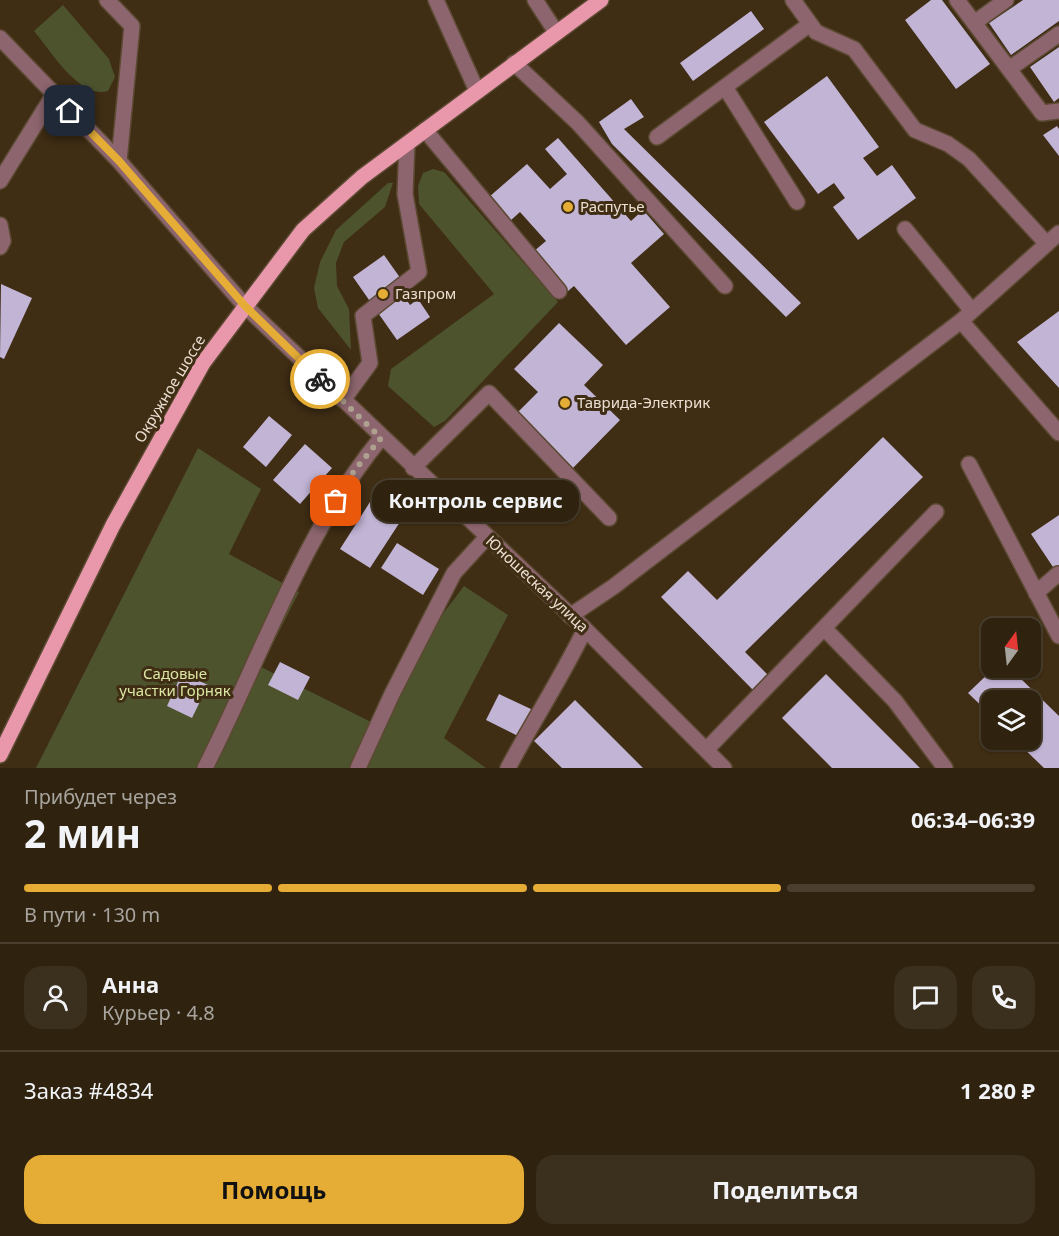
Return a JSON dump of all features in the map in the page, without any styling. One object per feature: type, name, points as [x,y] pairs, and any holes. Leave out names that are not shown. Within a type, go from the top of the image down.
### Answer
[{"type":"main road","name":"Окружное шоссе","points":[[0,755],[113,525],[203,363],[303,230],[362,177],[601,0]]},
{"type":"street","points":[[107,0],[132,26],[119,161]]},
{"type":"street","points":[[436,0],[477,91]]},
{"type":"street","points":[[536,0],[556,32]]},
{"type":"street","points":[[570,616],[613,587],[966,316],[1053,239],[969,159],[948,144],[915,130],[854,49],[816,32],[793,0]]},
{"type":"street","points":[[957,0],[1042,113],[1059,111]]},
{"type":"street","points":[[974,23],[1006,0]]},
{"type":"street","points":[[657,137],[810,24]]},
{"type":"street","points":[[1009,69],[1059,34]]},
{"type":"street","name":"Юношеская улица","points":[[0,38],[119,161],[245,306],[381,438],[585,629],[706,750],[719,766]]},
{"type":"street","points":[[514,63],[578,123],[725,286]]},
{"type":"street","points":[[725,87],[797,202]]},
{"type":"street","points":[[0,181],[54,94]]},
{"type":"street","points":[[425,130],[559,291]]},
{"type":"street","points":[[343,400],[370,363],[363,316],[419,272],[405,194],[407,144]]},
{"type":"street","points":[[0,225],[3,241],[0,247]]},
{"type":"street","points":[[905,229],[966,316],[1058,429]]},
{"type":"street","points":[[413,468],[489,393],[609,518]]},
{"type":"street","points":[[205,768],[327,516],[354,471],[381,438]]},
{"type":"street","points":[[969,464],[1059,636]]},
{"type":"street","points":[[706,750],[936,512]]},
{"type":"street","points":[[358,768],[392,694],[454,573],[487,537]]},
{"type":"street","points":[[1036,592],[1058,574]]},
{"type":"street","points":[[824,628],[896,701],[945,768]]},
{"type":"street","points":[[508,768],[531,725],[561,679],[585,629]]},
{"type":"green space","points":[[63,5],[109,59],[115,77],[108,91],[97,92],[77,81],[34,31]]},
{"type":"green space","points":[[433,169],[444,172],[558,302],[445,421],[434,427],[388,386],[391,369],[494,294],[419,204],[418,186],[423,173]]},
{"type":"green space","points":[[388,183],[393,183],[385,207],[344,242],[336,263],[337,286],[349,309],[351,350],[318,308],[314,288],[320,262],[336,230]]},
{"type":"green space","name":"Садовые участки Горняк","points":[[198,448],[261,489],[229,554],[299,592],[261,667],[385,729],[432,628],[464,586],[508,615],[444,738],[486,768],[36,768]]},
{"type":"building","points":[[931,0],[942,0],[990,64],[956,89],[905,20]]},
{"type":"building","points":[[1023,0],[1059,0],[1059,21],[1011,55],[989,23]]},
{"type":"building","points":[[751,11],[764,29],[693,81],[680,63]]},
{"type":"building","points":[[1059,47],[1059,98],[1054,102],[1030,67]]},
{"type":"building","points":[[827,76],[879,147],[863,158],[877,176],[892,165],[916,198],[858,240],[833,207],[845,198],[834,183],[818,194],[764,122]]},
{"type":"building","points":[[631,99],[644,117],[624,129],[801,303],[786,317],[612,144],[599,122]]},
{"type":"building","points":[[1057,126],[1059,129],[1059,156],[1043,135]]},
{"type":"building","points":[[558,138],[631,221],[643,210],[664,234],[631,263],[670,307],[626,345],[574,286],[568,291],[533,252],[546,241],[520,212],[510,221],[489,197],[527,164],[550,189],[567,174],[545,149]]},
{"type":"building","name":"Газпром","points":[[384,255],[401,279],[395,283],[410,305],[418,299],[430,317],[397,340],[353,277]]},
{"type":"building","points":[[1,284],[32,298],[4,359],[0,357]]},
{"type":"building","points":[[1059,311],[1059,388],[1017,342]]},
{"type":"building","name":"Таврида-Электрик","points":[[559,323],[603,365],[584,385],[620,420],[573,468],[517,413],[538,392],[514,369]]},
{"type":"building","points":[[269,416],[292,435],[266,467],[243,447]]},
{"type":"building","points":[[883,437],[923,477],[745,652],[768,675],[753,690],[661,597],[688,571],[717,600]]},
{"type":"building","points":[[305,444],[332,468],[300,504],[273,480]]},
{"type":"building","points":[[370,502],[400,522],[370,568],[340,549]]},
{"type":"building","points":[[1059,515],[1059,576],[1031,534]]},
{"type":"building","points":[[397,543],[439,569],[423,595],[381,568]]},
{"type":"building","points":[[280,662],[310,677],[298,700],[268,685]]},
{"type":"building","points":[[182,673],[208,685],[192,718],[167,706]]},
{"type":"building","points":[[826,674],[920,768],[832,768],[782,718]]},
{"type":"building","points":[[984,678],[1020,678],[1032,690],[981,690],[981,705],[968,693]]},
{"type":"building","points":[[499,694],[533,710],[520,737],[486,720]]},
{"type":"building","points":[[1041,698],[1059,716],[1059,768],[1044,768],[1025,750],[1041,750]]},
{"type":"building","points":[[575,700],[643,768],[562,768],[534,741]]},
{"type":"way so far","points":[[320,379],[381,438],[354,471],[336,501]]},
{"type":"place","name":"Распутье","points":[[568,207]]},
{"type":"place","name":"Газпром","points":[[383,294]]},
{"type":"place","name":"Таврида-Электрик","points":[[565,403]]},
{"type":"place","name":"Контроль сервис","points":[[336,501]]},
{"type":"route","points":[[70,111],[119,161],[245,306],[320,379]]}]
